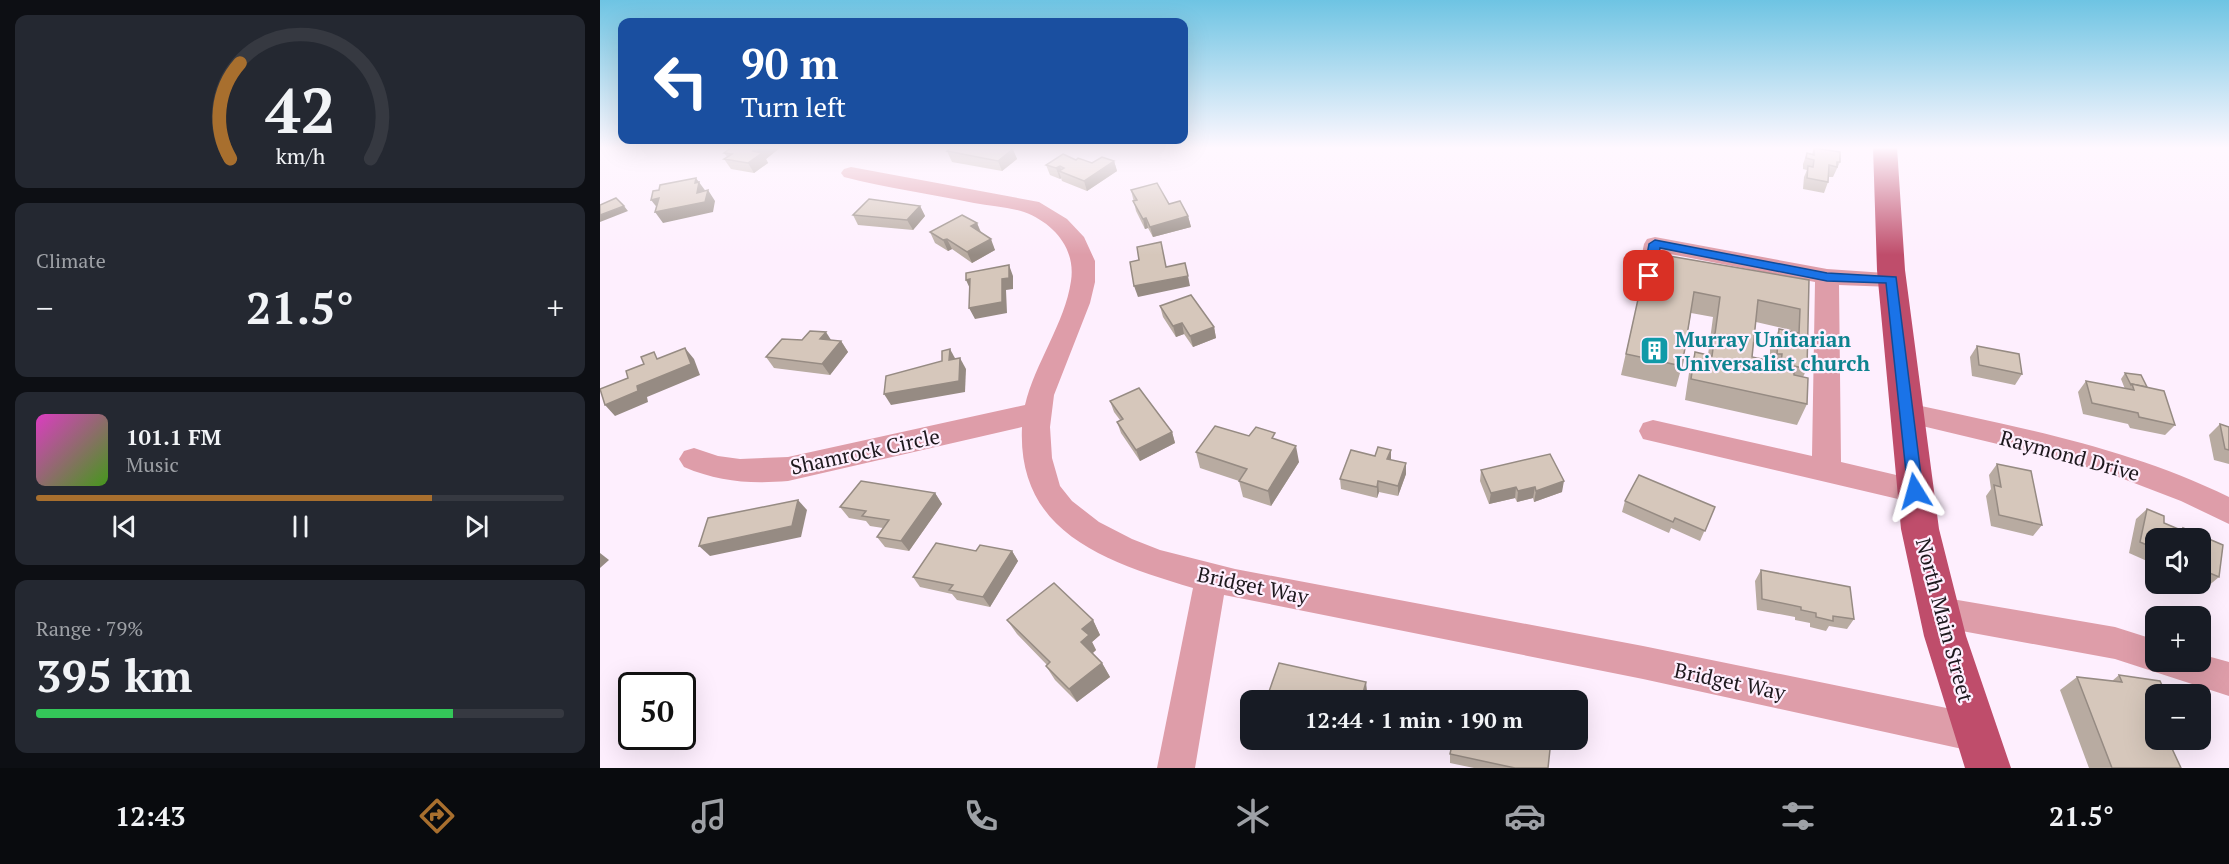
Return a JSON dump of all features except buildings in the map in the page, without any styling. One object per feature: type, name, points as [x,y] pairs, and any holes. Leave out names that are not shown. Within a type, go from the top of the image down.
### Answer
[{"type":"main road","name":"North Main Street","points":[[1888,183],[1892,279],[1920,529],[1945,636],[1988,768]]},
{"type":"street","name":"Bridget Way","points":[[903,183],[1031,207],[1053,217],[1070,230],[1083,253],[1084,278],[1079,303],[1045,378],[1037,413],[1034,441],[1040,476],[1058,508],[1088,533],[1140,558],[1210,577],[1597,653],[1976,733]]},
{"type":"street","points":[[1646,293],[1655,244],[1827,277],[1892,279]]},
{"type":"street","points":[[1826,470],[1827,277]]},
{"type":"street","name":"Shamrock Circle","points":[[694,459],[714,468],[746,473],[788,469],[1037,413]]},
{"type":"street","name":"Raymond Drive","points":[[1907,413],[2091,457],[2174,485],[2229,511]]},
{"type":"street","points":[[1653,430],[1915,491]]},
{"type":"street","points":[[1176,768],[1210,577]]},
{"type":"street","points":[[1940,612],[2115,643],[2145,653]]},
{"type":"street","points":[[2198,672],[2227,683]]},
{"type":"place","name":"Murray Unitarian Universalist church","points":[[1654,351]]},
{"type":"route","points":[[1649,276],[1655,244],[1827,277],[1892,279],[1915,491]]}]
